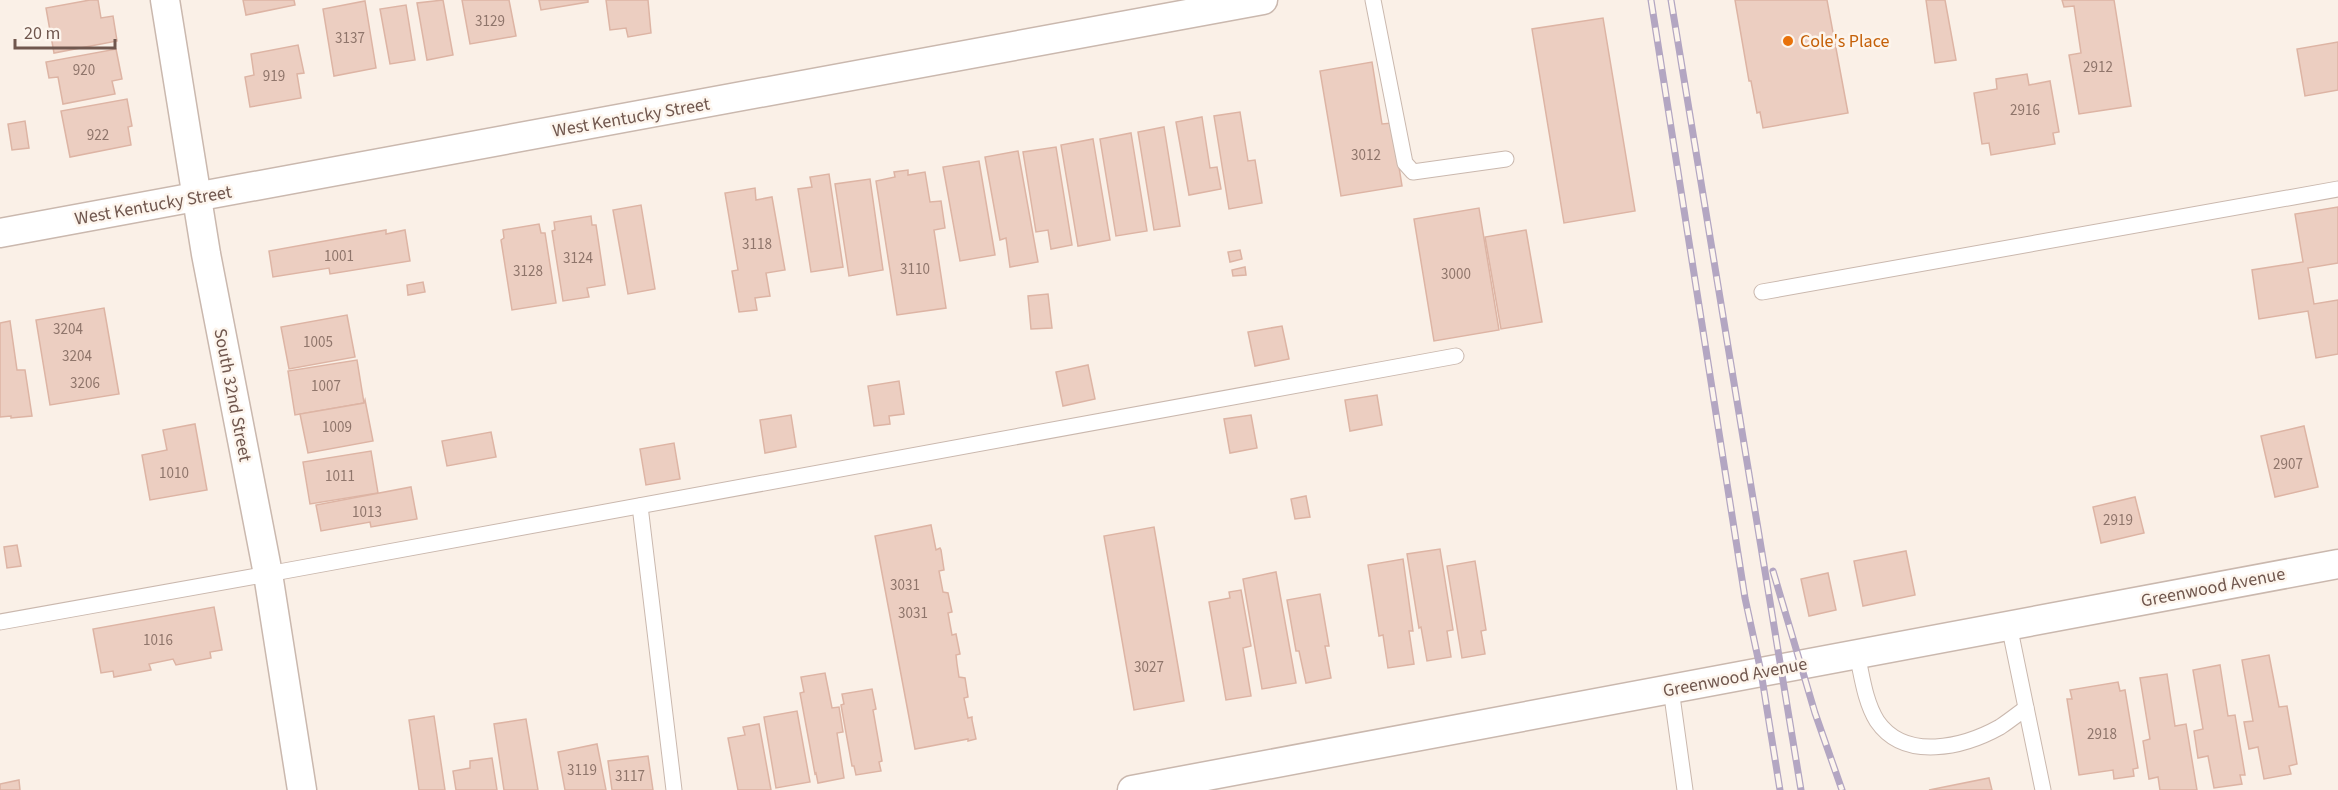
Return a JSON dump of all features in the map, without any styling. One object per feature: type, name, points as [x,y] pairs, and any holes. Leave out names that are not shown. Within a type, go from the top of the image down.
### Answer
[{"type":"street","name":"South 32nd Street","points":[[165,0],[208,265],[268,574],[302,790]]},
{"type":"street","name":"West Kentucky Street","points":[[0,233],[1263,0]]},
{"type":"street","name":"Greenwood Avenue","points":[[1132,790],[2338,564]]},
{"type":"lane","points":[[1373,0],[1405,163],[1413,172],[1506,159]]},
{"type":"lane","points":[[1762,292],[2338,189]]},
{"type":"lane","points":[[0,622],[1456,356]]},
{"type":"lane","points":[[640,506],[674,790]]},
{"type":"lane","points":[[2009,625],[2043,790]]},
{"type":"lane","points":[[1857,654],[1866,696],[1877,721],[1892,737],[1915,747],[1946,746],[1973,739],[2001,726],[2026,708]]},
{"type":"lane","points":[[1671,689],[1685,790]]},
{"type":"building","points":[[98,0],[101,18],[113,16],[117,41],[54,53],[46,8]]},
{"type":"building","points":[[243,0],[294,0],[295,5],[246,15]]},
{"type":"building","points":[[443,0],[453,55],[427,60],[417,3]]},
{"type":"building","points":[[462,0],[509,0],[516,36],[470,44]]},
{"type":"building","points":[[539,0],[588,0],[588,2],[541,10]]},
{"type":"building","points":[[606,0],[648,0],[651,33],[628,37],[626,28],[610,30]]},
{"type":"building","name":"Cole's Place","points":[[1735,0],[1827,0],[1848,113],[1763,128],[1760,112],[1757,113],[1751,81],[1749,81]]},
{"type":"building","points":[[1926,0],[1945,0],[1956,60],[1935,63]]},
{"type":"building","points":[[2062,0],[2114,0],[2131,106],[2079,114],[2069,55],[2081,53],[2074,6],[2064,7]]},
{"type":"building","points":[[365,1],[376,68],[334,76],[323,9]]},
{"type":"building","points":[[406,5],[415,60],[390,64],[380,9]]},
{"type":"building","points":[[1603,18],[1635,211],[1564,223],[1532,29]]},
{"type":"building","points":[[2338,42],[2338,90],[2305,96],[2297,49]]},
{"type":"building","points":[[298,45],[304,73],[297,74],[301,98],[250,107],[245,77],[254,75],[251,54]]},
{"type":"building","points":[[116,49],[122,79],[112,81],[115,94],[63,104],[58,77],[49,78],[46,62]]},
{"type":"building","points":[[1372,62],[1382,124],[1392,123],[1402,186],[1341,196],[1320,71]]},
{"type":"building","points":[[2027,74],[2029,85],[2050,81],[2059,132],[2053,133],[2055,144],[1991,155],[1989,143],[1982,144],[1974,93],[1997,89],[1996,79]]},
{"type":"building","points":[[127,99],[132,126],[128,127],[131,145],[70,157],[61,111]]},
{"type":"building","points":[[1240,112],[1248,161],[1255,160],[1262,203],[1229,209],[1214,116]]},
{"type":"building","points":[[1202,117],[1210,168],[1217,167],[1221,189],[1189,195],[1176,122]]},
{"type":"building","points":[[25,121],[29,148],[12,150],[8,124]]},
{"type":"building","points":[[1164,127],[1180,226],[1154,230],[1138,132]]},
{"type":"building","points":[[1131,133],[1147,231],[1116,236],[1100,139]]},
{"type":"building","points":[[1093,139],[1110,240],[1078,246],[1061,145]]},
{"type":"building","points":[[1056,147],[1072,245],[1051,249],[1048,230],[1036,232],[1023,152]]},
{"type":"building","points":[[1018,151],[1038,262],[1010,267],[1006,238],[1000,240],[985,157]]},
{"type":"building","points":[[979,161],[995,255],[960,261],[943,167]]},
{"type":"building","points":[[908,170],[908,175],[925,172],[930,202],[941,201],[945,228],[934,230],[946,308],[897,315],[876,181],[895,177],[894,172]]},
{"type":"building","points":[[829,174],[843,267],[811,272],[798,189],[812,187],[810,177]]},
{"type":"building","points":[[870,179],[883,270],[849,276],[835,184]]},
{"type":"building","points":[[755,188],[756,200],[772,197],[785,270],[766,273],[770,296],[755,298],[757,310],[739,312],[732,271],[738,270],[725,193]]},
{"type":"building","points":[[641,205],[655,289],[628,294],[613,210]]},
{"type":"building","points":[[2338,207],[2338,263],[2308,268],[2314,304],[2338,300],[2338,354],[2316,358],[2308,311],[2259,319],[2252,270],[2303,262],[2295,214]]},
{"type":"building","points":[[1479,208],[1499,330],[1434,341],[1414,219]]},
{"type":"building","points":[[591,216],[592,225],[596,225],[605,285],[587,288],[589,297],[563,301],[552,231],[555,230],[554,222]]},
{"type":"building","points":[[539,224],[541,233],[545,233],[556,303],[512,310],[501,240],[504,238],[503,230]]},
{"type":"building","points":[[386,230],[386,234],[405,230],[410,261],[330,274],[329,268],[273,277],[269,251]]},
{"type":"building","points":[[1526,230],[1542,322],[1501,329],[1485,237]]},
{"type":"building","points":[[1240,250],[1242,259],[1230,262],[1228,252]]},
{"type":"building","points":[[1245,267],[1246,275],[1233,276],[1232,270]]},
{"type":"building","points":[[423,282],[425,292],[408,295],[407,285]]},
{"type":"building","points":[[1048,294],[1052,328],[1031,329],[1028,296]]},
{"type":"building","points":[[104,308],[119,394],[50,405],[36,320]]},
{"type":"building","points":[[347,315],[355,357],[289,369],[281,327]]},
{"type":"building","points":[[10,321],[17,370],[25,370],[32,416],[0,417],[0,323]]},
{"type":"building","points":[[1282,326],[1289,359],[1255,366],[1248,332]]},
{"type":"building","points":[[357,360],[364,403],[295,415],[288,371]]},
{"type":"building","points":[[1088,365],[1095,399],[1063,406],[1056,372]]},
{"type":"building","points":[[899,381],[904,414],[889,416],[890,424],[874,426],[868,386]]},
{"type":"building","points":[[1377,395],[1382,425],[1350,431],[1345,400]]},
{"type":"building","points":[[365,400],[373,441],[308,453],[300,414],[364,403]]},
{"type":"building","points":[[791,415],[796,447],[765,453],[760,420]]},
{"type":"building","points":[[1251,415],[1257,448],[1230,453],[1224,419]]},
{"type":"building","points":[[195,424],[207,490],[150,500],[142,455],[167,450],[163,430]]},
{"type":"building","points":[[2304,426],[2318,487],[2275,497],[2261,436]]},
{"type":"building","points":[[491,432],[496,457],[447,466],[442,441]]},
{"type":"building","points":[[674,443],[680,479],[646,485],[640,449]]},
{"type":"building","points":[[371,451],[378,493],[310,504],[303,462]]},
{"type":"building","points":[[411,487],[417,519],[371,527],[370,522],[321,531],[316,505]]},
{"type":"building","points":[[1306,496],[1310,517],[1295,519],[1291,499]]},
{"type":"building","points":[[2135,497],[2144,533],[2101,543],[2093,507]]},
{"type":"building","points":[[931,525],[936,550],[940,548],[941,550],[944,570],[939,571],[943,592],[948,593],[952,612],[948,613],[952,635],[956,634],[960,654],[956,655],[959,677],[965,678],[968,697],[964,698],[968,718],[972,717],[976,739],[915,749],[875,536]]},
{"type":"building","points":[[1154,527],[1184,701],[1134,710],[1104,536]]},
{"type":"building","points":[[17,545],[21,566],[7,568],[4,547]]},
{"type":"building","points":[[1440,549],[1453,630],[1447,631],[1451,657],[1427,661],[1421,627],[1419,628],[1407,554]]},
{"type":"building","points":[[1906,551],[1915,595],[1863,606],[1854,561]]},
{"type":"building","points":[[1403,559],[1413,631],[1409,631],[1414,664],[1388,668],[1383,635],[1379,636],[1368,565]]},
{"type":"building","points":[[1475,561],[1486,630],[1481,631],[1485,654],[1462,658],[1447,566]]},
{"type":"building","points":[[1276,572],[1296,683],[1262,689],[1243,579]]},
{"type":"building","points":[[1828,573],[1836,610],[1809,616],[1801,579]]},
{"type":"building","points":[[1241,590],[1251,646],[1243,648],[1251,696],[1226,700],[1209,602],[1230,598],[1229,592]]},
{"type":"building","points":[[1320,594],[1329,646],[1325,646],[1331,678],[1306,683],[1299,651],[1296,651],[1287,600]]},
{"type":"building","points":[[214,607],[222,650],[210,652],[211,658],[176,665],[173,659],[149,664],[151,670],[114,677],[113,671],[101,673],[93,629]]},
{"type":"building","points":[[2269,655],[2279,707],[2287,706],[2297,764],[2289,766],[2291,774],[2264,779],[2258,747],[2249,749],[2244,722],[2253,721],[2242,660]]},
{"type":"building","points":[[2220,665],[2228,716],[2235,715],[2245,775],[2240,775],[2242,784],[2214,788],[2208,756],[2198,758],[2194,731],[2203,729],[2193,670]]},
{"type":"building","points":[[825,673],[832,708],[839,707],[843,732],[837,733],[844,778],[818,783],[800,693],[804,692],[801,677]]},
{"type":"building","points":[[2167,674],[2175,726],[2186,724],[2197,790],[2160,790],[2158,777],[2149,779],[2143,741],[2150,739],[2140,678]]},
{"type":"building","points":[[2118,682],[2120,691],[2125,690],[2138,768],[2133,769],[2134,776],[2114,779],[2113,770],[2079,775],[2067,699],[2072,699],[2070,690]]},
{"type":"building","points":[[872,689],[876,709],[873,710],[882,761],[879,762],[881,771],[856,775],[854,766],[852,766],[841,705],[844,704],[842,694]]},
{"type":"building","points":[[797,711],[810,782],[776,788],[764,717]]},
{"type":"building","points":[[434,716],[445,790],[419,790],[409,720]]},
{"type":"building","points":[[526,719],[538,790],[504,790],[494,724]]},
{"type":"building","points":[[759,724],[771,790],[738,790],[728,738],[745,735],[743,727]]},
{"type":"building","points":[[597,744],[606,790],[565,790],[558,752]]},
{"type":"building","points":[[648,756],[653,790],[612,790],[608,761]]},
{"type":"building","points":[[492,758],[497,790],[456,790],[453,771],[470,768],[470,761]]},
{"type":"building","points":[[1989,778],[1992,790],[1929,790]]},
{"type":"building","points":[[19,780],[20,790],[0,790],[0,784]]},
{"type":"railway","points":[[1651,0],[1745,598],[1761,672],[1780,790]]},
{"type":"railway","points":[[1671,0],[1801,790]]},
{"type":"railway","points":[[1773,571],[1815,713],[1842,790]]},
{"type":"place","name":"Cole's Place","points":[[1788,41]]}]
